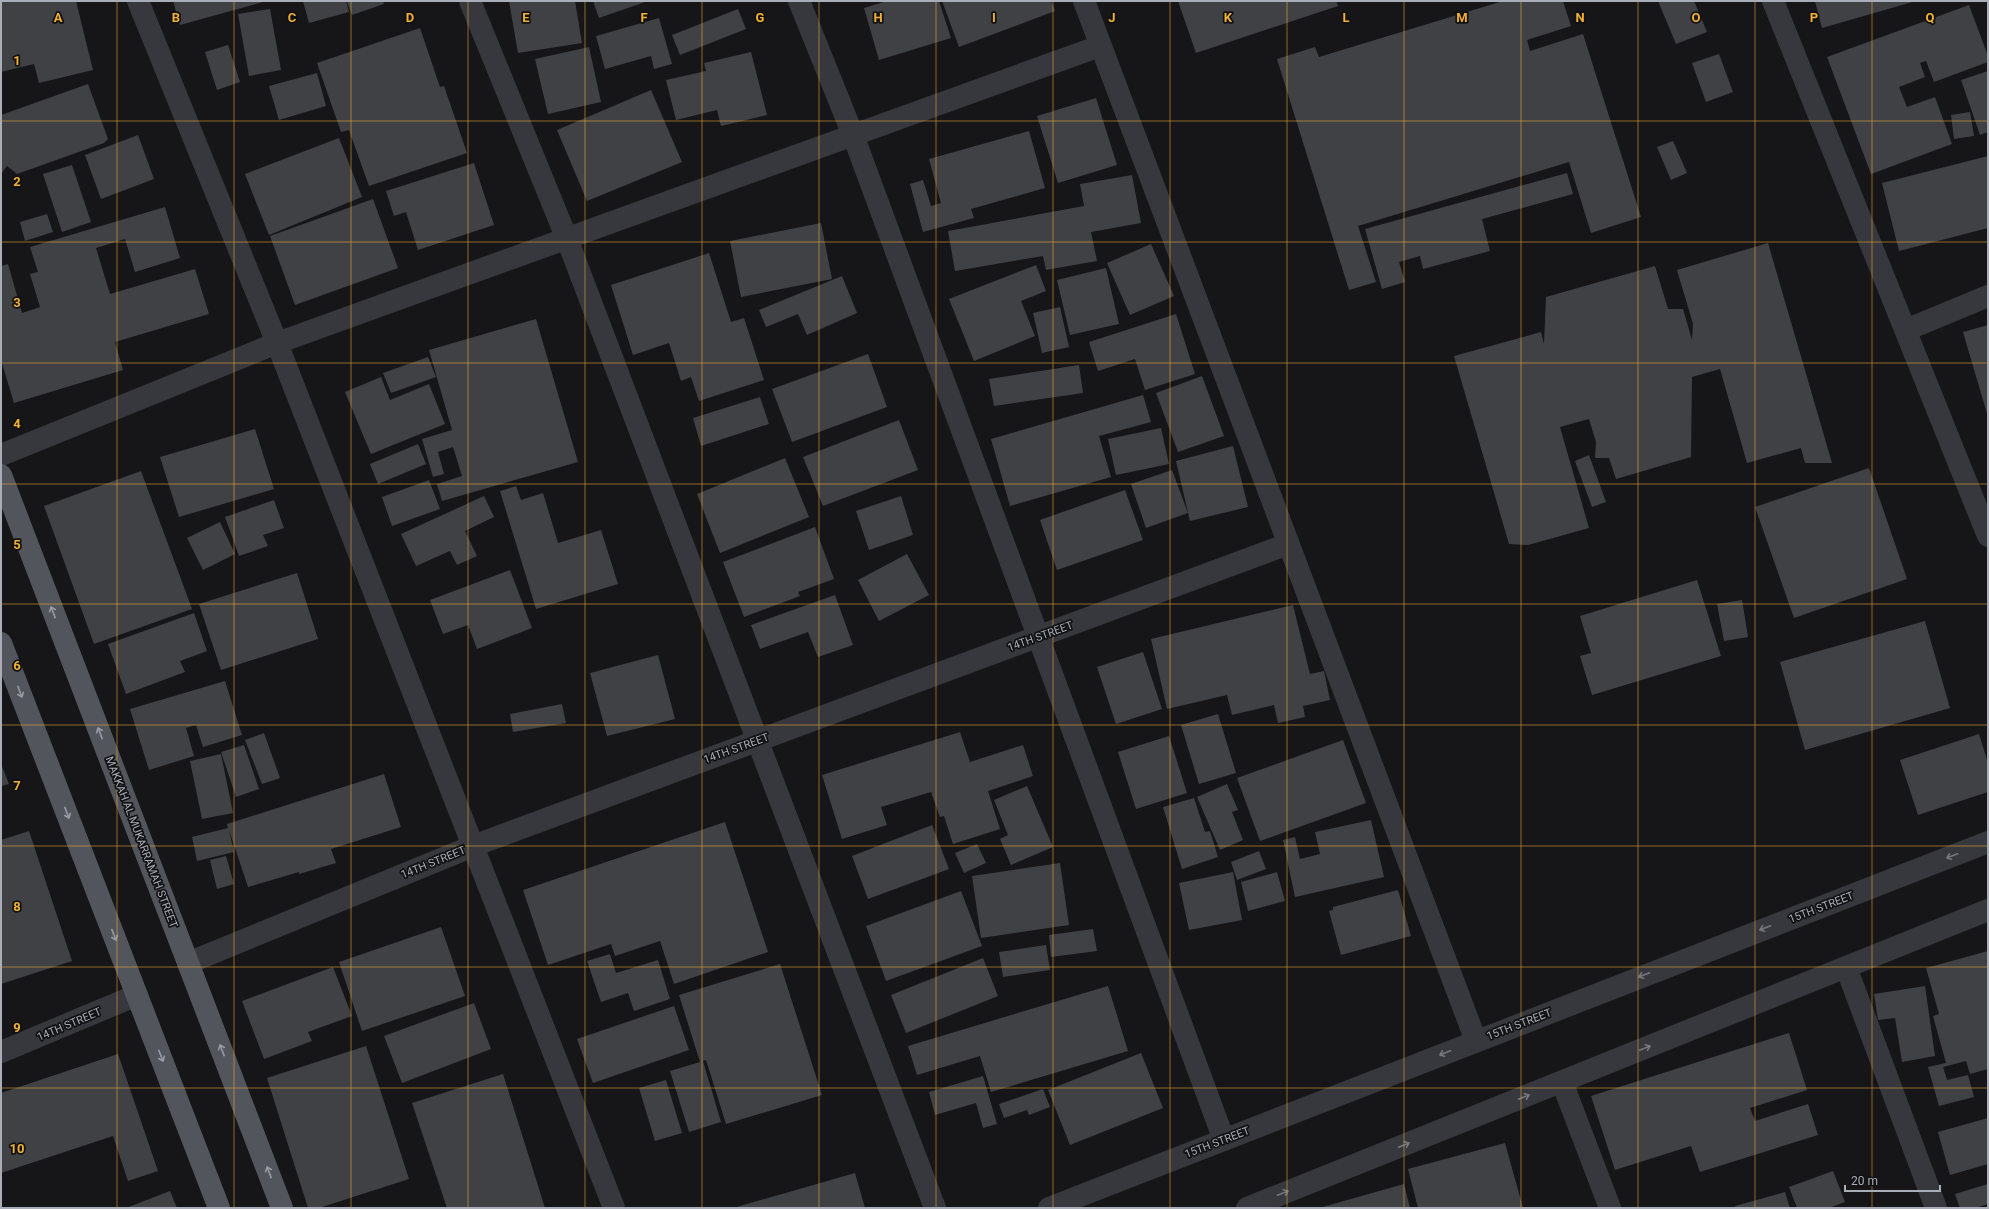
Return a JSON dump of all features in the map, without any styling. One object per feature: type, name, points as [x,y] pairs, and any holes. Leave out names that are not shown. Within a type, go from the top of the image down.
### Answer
[{"type":"main road","name":"MAKKAH AL MUKARRAMAH STREET","points":[[1,475],[282,1208]]},
{"type":"main road","points":[[1,643],[219,1208]]},
{"type":"street","points":[[138,1],[277,343],[614,1208]]},
{"type":"street","points":[[470,1],[567,239],[935,1208]]},
{"type":"street","points":[[799,1],[853,135],[1224,1140]]},
{"type":"street","points":[[1084,1],[1476,1041]]},
{"type":"street","points":[[1773,1],[1988,536]]},
{"type":"street","points":[[1,455],[277,343],[1100,46]]},
{"type":"street","points":[[1906,330],[1988,296]]},
{"type":"street","name":"14TH STREET","points":[[188,963],[473,846],[1288,544]]},
{"type":"street","name":"15TH STREET","points":[[1050,1208],[1988,842]]},
{"type":"street","points":[[1250,1207],[1988,910]]},
{"type":"street","points":[[1846,968],[1936,1208]]},
{"type":"street","name":"14TH STREET","points":[[1,1052],[137,995]]},
{"type":"street","points":[[1562,1082],[1610,1208]]},
{"type":"building","points":[[1,1],[76,1],[93,70],[39,83],[34,64],[1,72]]},
{"type":"building","points":[[173,1],[267,1],[180,25]]},
{"type":"building","points":[[303,1],[346,1],[349,12],[309,23]]},
{"type":"building","points":[[383,1],[384,4],[352,15],[347,2]]},
{"type":"building","points":[[509,1],[575,1],[582,43],[518,53]]},
{"type":"building","points":[[593,1],[648,1],[599,18]]},
{"type":"building","points":[[887,1],[939,1],[951,38],[879,60],[864,8]]},
{"type":"building","points":[[942,1],[1051,1],[1055,11],[959,47]]},
{"type":"building","points":[[1178,1],[1336,1],[1338,6],[1196,53]]},
{"type":"building","points":[[1503,1],[1563,1],[1571,26],[1527,40],[1530,51],[1583,34],[1641,217],[1591,233],[1569,162],[1358,226],[1376,282],[1349,290],[1277,59],[1315,47],[1319,57]]},
{"type":"building","points":[[1658,1],[1694,1],[1707,32],[1676,44]]},
{"type":"building","points":[[1815,1],[1916,1],[1822,28]]},
{"type":"building","points":[[1969,5],[1988,56],[1988,62],[1934,82],[1926,61],[1920,63],[1925,77],[1899,87],[1907,107],[1935,97],[1952,144],[1871,174],[1827,57]]},
{"type":"building","points":[[270,9],[281,70],[249,76],[238,14]]},
{"type":"building","points":[[738,9],[746,29],[680,55],[672,35]]},
{"type":"building","points":[[659,18],[672,64],[654,69],[651,56],[605,69],[596,36]]},
{"type":"building","points":[[420,28],[440,87],[444,86],[467,153],[369,186],[349,130],[341,132],[317,63]]},
{"type":"building","points":[[228,45],[240,82],[217,90],[205,52]]},
{"type":"building","points":[[589,47],[601,102],[548,114],[535,59]]},
{"type":"building","points":[[751,52],[767,115],[721,126],[717,110],[676,120],[666,80],[706,71],[704,63]]},
{"type":"building","points":[[1719,54],[1733,92],[1706,102],[1692,63]]},
{"type":"building","points":[[1988,71],[1988,132],[1980,135],[1961,80]]},
{"type":"building","points":[[317,73],[326,106],[279,120],[269,86]]},
{"type":"building","points":[[88,84],[108,139],[104,143],[17,174],[7,166],[1,174],[1,115]]},
{"type":"building","points":[[651,90],[682,162],[587,201],[557,130]]},
{"type":"building","points":[[1096,98],[1117,165],[1058,183],[1037,116]]},
{"type":"building","points":[[1970,112],[1974,136],[1954,139],[1951,115]]},
{"type":"building","points":[[1029,131],[1045,188],[971,209],[974,218],[923,232],[910,184],[923,180],[931,206],[941,203],[929,159]]},
{"type":"building","points":[[138,135],[154,179],[101,199],[85,155]]},
{"type":"building","points":[[339,138],[362,197],[269,235],[245,174]]},
{"type":"building","points":[[1673,141],[1687,173],[1671,180],[1657,147]]},
{"type":"building","points":[[1988,156],[1988,228],[1899,251],[1882,183]]},
{"type":"building","points":[[474,163],[494,225],[418,250],[406,212],[394,216],[386,191]]},
{"type":"building","points":[[72,165],[91,222],[62,232],[43,174]]},
{"type":"building","points":[[1567,173],[1573,194],[1482,219],[1490,251],[1423,269],[1420,256],[1399,262],[1405,282],[1382,289],[1365,229]]},
{"type":"building","points":[[1132,175],[1141,223],[1091,232],[1097,261],[1046,270],[1043,256],[955,271],[948,231],[1084,206],[1080,184]]},
{"type":"building","points":[[373,199],[398,268],[295,305],[270,236]]},
{"type":"building","points":[[165,207],[180,258],[135,272],[125,239],[96,248],[110,294],[195,269],[209,314],[115,342],[123,370],[14,403],[1,360],[1,266],[8,264],[22,313],[40,307],[30,274],[38,272],[30,247]]},
{"type":"building","points":[[47,214],[53,232],[25,241],[20,222]]},
{"type":"building","points":[[821,223],[832,279],[741,297],[730,241]]},
{"type":"building","points":[[1768,243],[1832,463],[1805,463],[1801,448],[1747,463],[1720,369],[1692,377],[1691,457],[1616,479],[1609,458],[1595,458],[1596,442],[1589,419],[1560,427],[1589,528],[1528,545],[1509,544],[1454,356],[1541,332],[1544,344],[1546,297],[1655,266],[1668,309],[1683,309],[1692,340],[1693,324],[1677,270]]},
{"type":"building","points":[[1151,244],[1174,296],[1130,315],[1107,263]]},
{"type":"building","points":[[709,253],[731,322],[744,318],[764,380],[699,401],[691,377],[681,381],[669,343],[633,355],[611,285]]},
{"type":"building","points":[[1036,265],[1046,291],[1021,301],[1035,336],[974,361],[949,299]]},
{"type":"building","points":[[1106,268],[1119,324],[1070,335],[1057,280]]},
{"type":"building","points":[[842,276],[857,313],[807,335],[798,314],[766,327],[759,310]]},
{"type":"building","points":[[1060,307],[1069,347],[1042,353],[1033,313]]},
{"type":"building","points":[[1176,314],[1195,374],[1145,390],[1135,359],[1098,371],[1089,342]]},
{"type":"building","points":[[536,319],[578,462],[442,501],[437,484],[462,476],[453,447],[438,452],[444,474],[433,477],[422,439],[452,430],[429,350]]},
{"type":"building","points":[[1988,325],[1988,417],[1963,332]]},
{"type":"building","points":[[868,354],[887,407],[792,442],[772,389]]},
{"type":"building","points":[[428,357],[436,377],[391,393],[383,373]]},
{"type":"building","points":[[1079,365],[1083,393],[994,406],[989,379]]},
{"type":"building","points":[[1202,376],[1224,436],[1178,452],[1156,393]]},
{"type":"building","points":[[381,377],[390,400],[429,384],[445,424],[371,454],[345,392]]},
{"type":"building","points":[[1143,395],[1151,422],[1099,436],[1111,477],[1010,506],[991,439]]},
{"type":"building","points":[[760,397],[769,424],[701,446],[693,418]]},
{"type":"building","points":[[899,420],[918,470],[823,506],[803,457]]},
{"type":"building","points":[[1161,428],[1169,464],[1116,475],[1108,439]]},
{"type":"building","points":[[255,429],[274,489],[179,517],[160,457]]},
{"type":"building","points":[[418,444],[426,464],[378,484],[370,464]]},
{"type":"building","points":[[1233,446],[1248,507],[1190,521],[1176,461]]},
{"type":"building","points":[[1589,455],[1606,502],[1592,507],[1575,461]]},
{"type":"building","points":[[785,458],[809,517],[720,553],[697,494]]},
{"type":"building","points":[[1869,468],[1907,579],[1794,618],[1755,507]]},
{"type":"building","points":[[1172,470],[1188,513],[1146,528],[1131,484]]},
{"type":"building","points":[[141,471],[192,609],[94,644],[44,506]]},
{"type":"building","points":[[429,480],[440,509],[392,526],[382,497]]},
{"type":"building","points":[[516,486],[521,500],[543,493],[558,543],[601,530],[618,584],[536,609],[500,491]]},
{"type":"building","points":[[1125,490],[1143,540],[1057,570],[1040,520]]},
{"type":"building","points":[[484,496],[494,517],[465,531],[477,556],[457,565],[450,551],[416,566],[401,534]]},
{"type":"building","points":[[901,496],[913,535],[869,550],[856,511]]},
{"type":"building","points":[[274,500],[284,528],[263,535],[268,546],[239,556],[225,517]]},
{"type":"building","points":[[220,522],[235,554],[203,570],[187,538]]},
{"type":"building","points":[[815,527],[834,579],[798,592],[800,596],[744,617],[723,562]]},
{"type":"building","points":[[907,554],[929,595],[879,621],[858,580]]},
{"type":"building","points":[[510,570],[532,628],[477,649],[468,625],[443,634],[430,600]]},
{"type":"building","points":[[297,573],[318,639],[221,670],[199,604]]},
{"type":"building","points":[[1697,580],[1721,656],[1592,695],[1580,656],[1591,653],[1580,616]]},
{"type":"building","points":[[835,595],[853,645],[818,657],[808,632],[760,649],[751,625]]},
{"type":"building","points":[[1742,600],[1748,637],[1724,641],[1717,604]]},
{"type":"building","points":[[1293,605],[1310,674],[1324,671],[1330,700],[1303,706],[1305,717],[1278,723],[1274,705],[1232,715],[1227,695],[1167,709],[1151,639]]},
{"type":"building","points":[[194,613],[207,651],[180,661],[185,672],[126,694],[108,644]]},
{"type":"building","points":[[1925,621],[1950,708],[1805,750],[1780,662]]},
{"type":"building","points":[[1143,652],[1162,709],[1116,724],[1097,667]]},
{"type":"building","points":[[658,655],[675,719],[607,736],[590,673]]},
{"type":"building","points":[[225,681],[242,735],[203,747],[196,725],[186,728],[194,756],[149,770],[130,709]]},
{"type":"building","points":[[562,704],[566,723],[513,732],[510,714]]},
{"type":"building","points":[[1218,714],[1236,773],[1199,784],[1181,725]]},
{"type":"building","points":[[960,732],[970,762],[1023,745],[1033,776],[988,791],[1000,829],[953,844],[944,816],[940,817],[931,792],[881,807],[887,825],[842,839],[822,775]]},
{"type":"building","points":[[264,733],[280,778],[262,784],[245,740]]},
{"type":"building","points":[[1979,734],[1988,763],[1988,792],[1918,815],[1900,760]]},
{"type":"building","points":[[1169,736],[1187,793],[1136,809],[1118,752]]},
{"type":"building","points":[[1343,740],[1366,803],[1260,841],[1237,778]]},
{"type":"building","points":[[244,745],[259,789],[236,797],[221,752]]},
{"type":"building","points":[[221,754],[233,813],[202,819],[190,761]]},
{"type":"building","points":[[1,764],[9,784],[1,786]]},
{"type":"building","points":[[384,774],[401,827],[331,849],[336,863],[248,887],[229,830],[234,852],[197,861],[192,837],[228,828],[227,824]]},
{"type":"building","points":[[1227,784],[1238,810],[1232,812],[1243,840],[1220,850],[1197,797]]},
{"type":"building","points":[[1027,786],[1053,847],[1011,865],[1000,839],[1008,835],[994,800]]},
{"type":"building","points":[[1194,798],[1205,832],[1210,831],[1218,857],[1182,869],[1163,807]]},
{"type":"building","points":[[1371,820],[1384,877],[1295,897],[1283,840],[1295,837],[1300,859],[1320,854],[1315,832]]},
{"type":"building","points":[[725,822],[768,952],[674,984],[660,941],[615,956],[611,944],[548,965],[523,890]]},
{"type":"building","points":[[932,825],[949,869],[868,899],[852,856]]},
{"type":"building","points":[[29,831],[72,961],[1,984],[1,840]]},
{"type":"building","points":[[977,844],[986,863],[964,873],[955,853]]},
{"type":"building","points":[[1259,851],[1266,869],[1237,880],[1231,862]]},
{"type":"building","points":[[226,856],[234,884],[217,889],[210,860]]},
{"type":"building","points":[[1060,863],[1069,925],[981,938],[972,876]]},
{"type":"building","points":[[1233,872],[1242,920],[1189,930],[1179,883]]},
{"type":"building","points":[[1277,872],[1285,901],[1248,911],[1241,882]]},
{"type":"building","points":[[1398,890],[1411,936],[1341,955],[1329,911],[1333,910],[1333,907]]},
{"type":"building","points":[[961,891],[982,946],[886,981],[866,926]]},
{"type":"building","points":[[441,927],[465,996],[362,1031],[339,962]]},
{"type":"building","points":[[1093,929],[1097,951],[1051,957],[1049,935]]},
{"type":"building","points":[[1046,945],[1050,970],[1003,977],[999,952]]},
{"type":"building","points":[[1988,951],[1988,1069],[1970,1074],[1966,1061],[1943,1067],[1947,1080],[1968,1075],[1974,1097],[1939,1106],[1928,1067],[1946,1063],[1933,1016],[1939,1014],[1926,968]]},
{"type":"building","points":[[610,954],[616,973],[658,960],[670,999],[634,1011],[628,993],[601,1002],[587,961]]},
{"type":"building","points":[[983,958],[998,996],[906,1033],[891,995]]},
{"type":"building","points":[[780,964],[822,1095],[726,1124],[706,1060],[703,1061],[721,1122],[689,1132],[670,1071],[700,1062],[679,995]]},
{"type":"building","points":[[333,967],[352,1016],[308,1032],[312,1041],[264,1059],[242,1001]]},
{"type":"building","points":[[1108,986],[1128,1051],[991,1092],[980,1056],[917,1075],[908,1046]]},
{"type":"building","points":[[1925,986],[1935,1056],[1902,1062],[1895,1018],[1878,1020],[1874,994]]},
{"type":"building","points":[[474,1003],[491,1049],[402,1083],[384,1036]]},
{"type":"building","points":[[674,1006],[689,1050],[593,1083],[577,1039]]},
{"type":"building","points":[[1789,1033],[1807,1090],[1750,1108],[1755,1121],[1808,1104],[1818,1135],[1700,1172],[1691,1146],[1615,1170],[1591,1096]]},
{"type":"building","points":[[366,1046],[409,1179],[319,1208],[308,1208],[267,1078]]},
{"type":"building","points":[[1141,1053],[1163,1108],[1070,1145],[1048,1090]]},
{"type":"building","points":[[118,1054],[158,1171],[128,1181],[113,1136],[1,1173],[1,1093]]},
{"type":"building","points":[[503,1074],[545,1208],[447,1208],[412,1103]]},
{"type":"building","points":[[983,1076],[997,1124],[983,1128],[976,1103],[935,1115],[929,1092]]},
{"type":"building","points":[[666,1080],[682,1133],[655,1141],[639,1088]]},
{"type":"building","points":[[1043,1089],[1050,1107],[1029,1115],[1027,1110],[1004,1118],[999,1104]]},
{"type":"building","points":[[1988,1118],[1988,1164],[1950,1175],[1938,1132]]},
{"type":"building","points":[[1505,1143],[1523,1208],[1418,1208],[1408,1169]]},
{"type":"building","points":[[1833,1171],[1845,1202],[1829,1208],[1797,1208],[1789,1187]]},
{"type":"building","points":[[855,1173],[865,1208],[733,1208]]},
{"type":"building","points":[[1404,1184],[1410,1208],[1319,1208]]},
{"type":"building","points":[[1988,1184],[1988,1204],[1975,1208],[1960,1208],[1955,1194]]},
{"type":"building","points":[[170,1191],[177,1208],[126,1208]]},
{"type":"building","points":[[1785,1192],[1790,1208],[1736,1208],[1735,1206]]}]
